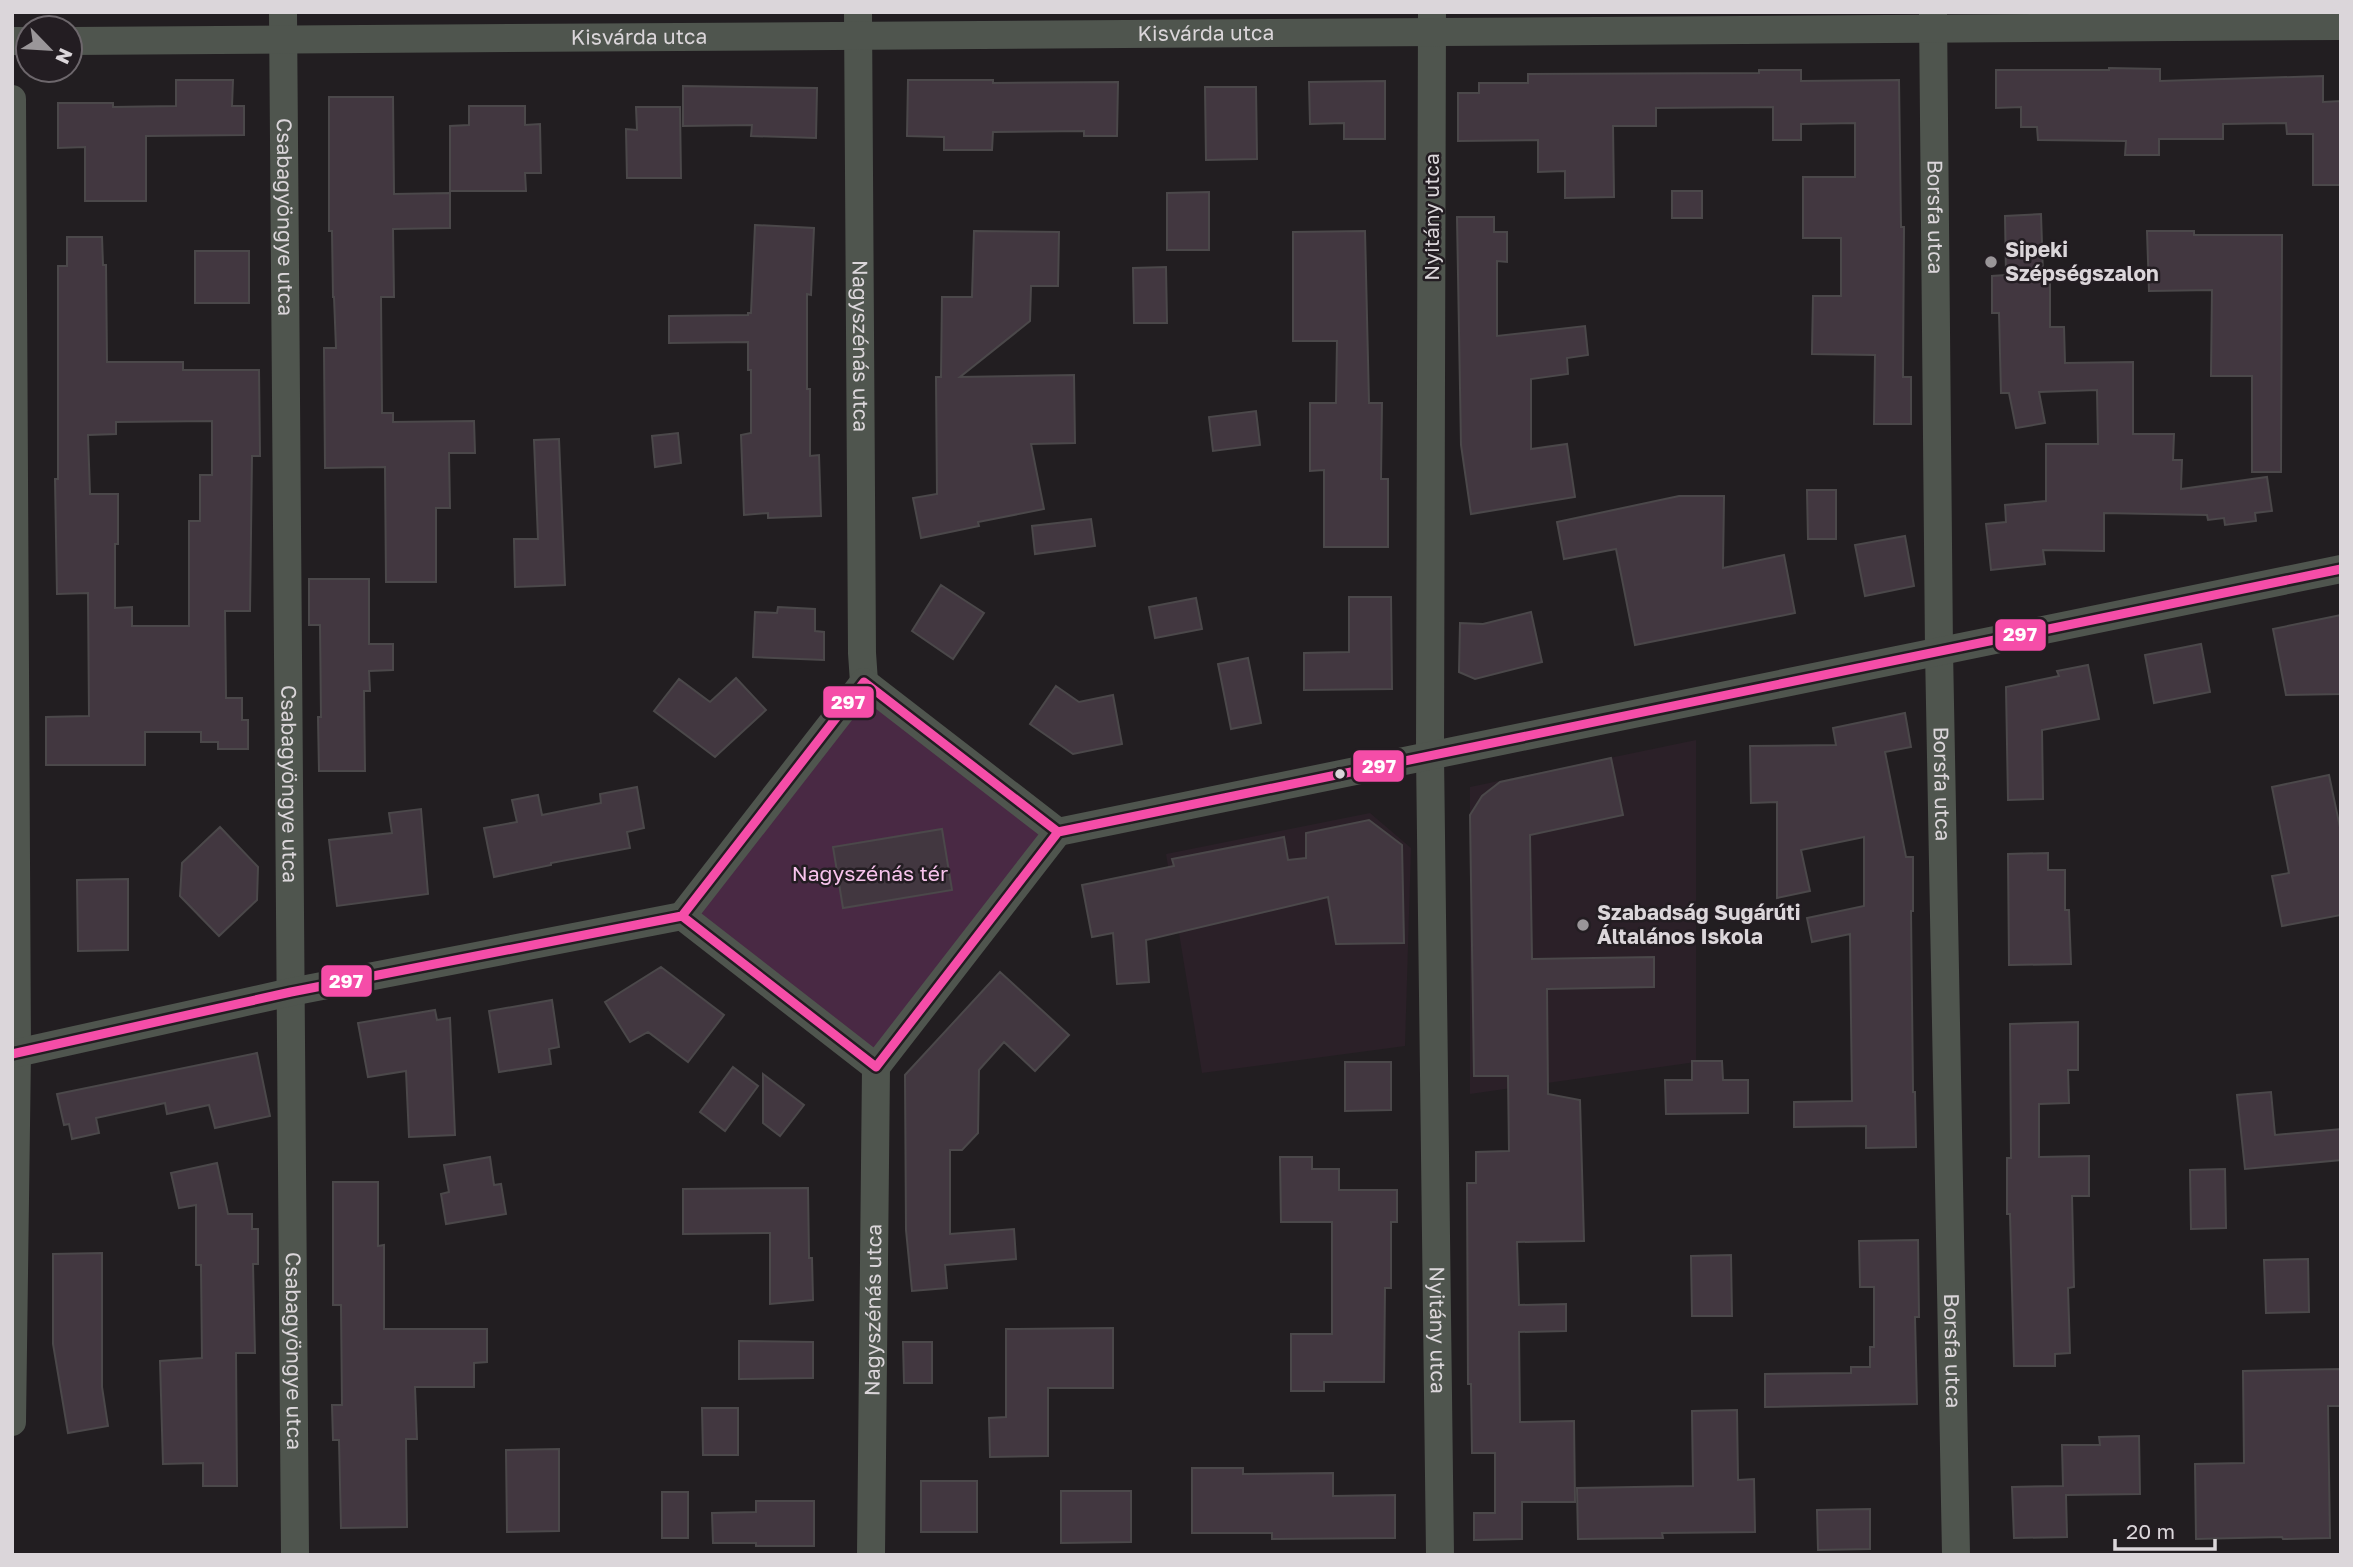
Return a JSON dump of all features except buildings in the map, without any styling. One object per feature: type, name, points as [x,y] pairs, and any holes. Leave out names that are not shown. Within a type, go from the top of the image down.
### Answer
[{"type":"street","name":"Kisvárda utca","points":[[84,40],[283,26],[1933,20],[2341,26]]},
{"type":"street","name":"Borsfa utca","points":[[1933,20],[1939,650],[1956,1555]]},
{"type":"street","name":"Nyitány utca","points":[[1432,22],[1430,755],[1440,1555]]},
{"type":"street","name":"Nagyszénás utca","points":[[859,24],[864,681]]},
{"type":"street","name":"Csabagyöngye utca","points":[[283,26],[295,1555]]},
{"type":"street","points":[[12,99],[15,1053],[12,1422]]},
{"type":"street","points":[[682,916],[876,1067],[1058,832],[2341,569]]},
{"type":"street","points":[[15,1053],[291,992],[682,916],[864,681],[1058,832]]},
{"type":"street","name":"Nagyszénás utca","points":[[871,1555],[876,1067]]},
{"type":"shaded area","name":"Szabadság Sugárúti Általános Iskola","points":[[1696,740],[1696,1062],[1470,1094],[1470,787]]},
{"type":"shaded area","points":[[1370,813],[1411,848],[1405,1046],[1202,1073],[1166,854]]},
{"type":"green space","name":"Nagyszénás tér","points":[[864,682],[1058,832],[876,1067],[682,916]]},
{"type":"transit line","name":"297","points":[[1058,832],[2341,569]]},
{"type":"transit line","name":"297","points":[[682,916],[864,682],[1058,832]]},
{"type":"transit line","name":"297","points":[[682,916],[876,1067],[1058,832]]},
{"type":"transit line","name":"297","points":[[12,1054],[291,992],[682,916]]},
{"type":"place","name":"Sipeki Szépségszalon","points":[[1991,262]]},
{"type":"place","name":"Szabadság Sugárúti Általános Iskola","points":[[1583,925]]}]
